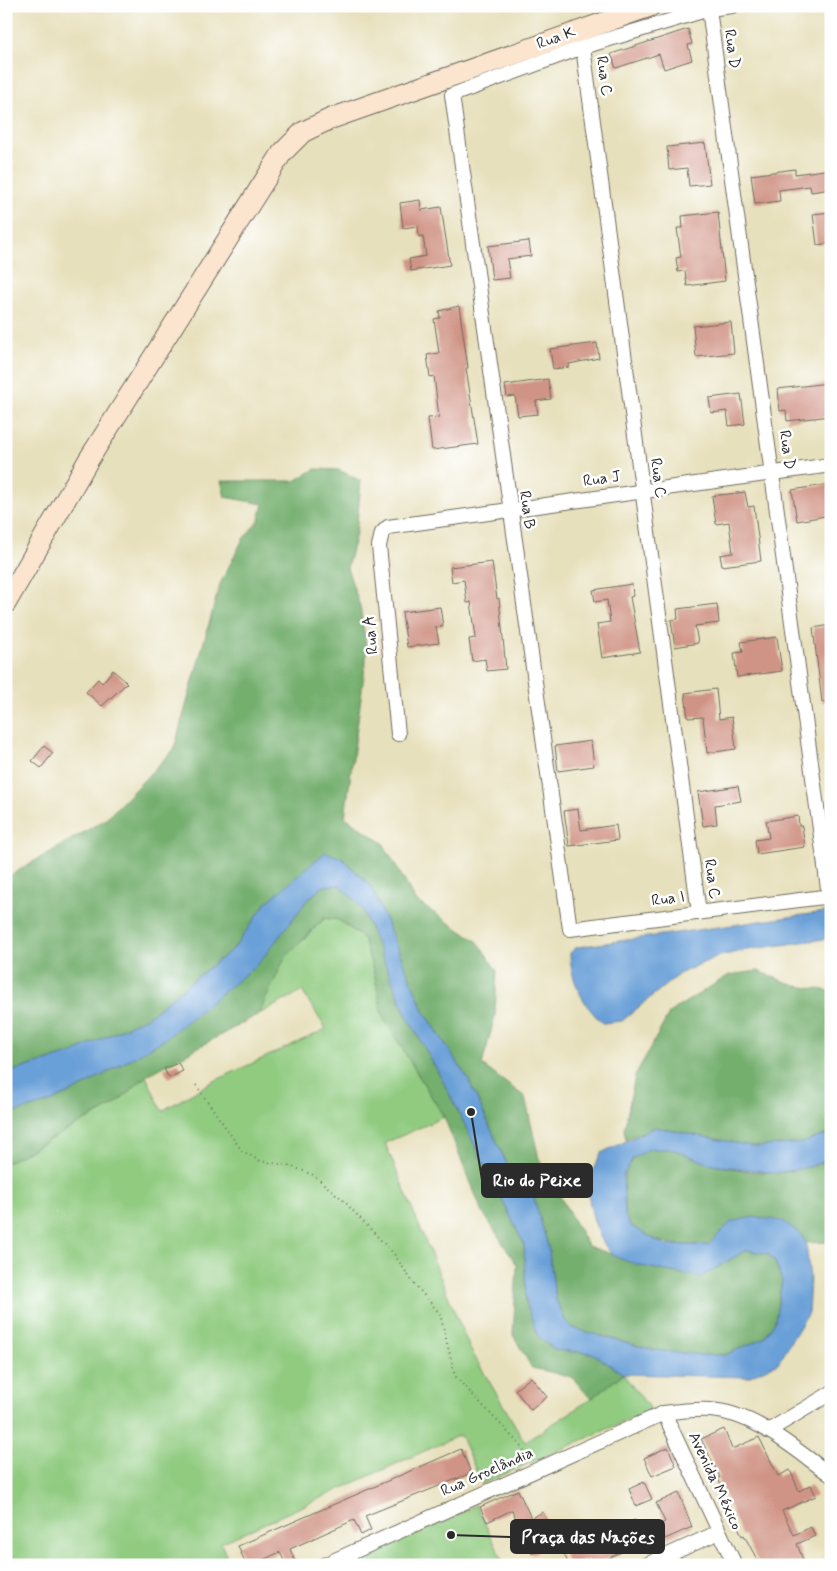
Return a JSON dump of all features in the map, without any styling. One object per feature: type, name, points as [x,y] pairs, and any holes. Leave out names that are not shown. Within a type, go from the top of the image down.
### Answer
[{"type":"street","name":"Rua K","points":[[452,95],[582,47],[709,9],[732,6]]},
{"type":"street","points":[[6,603],[89,459],[282,153],[303,132],[330,119],[648,7]]},
{"type":"street","name":"Rua D","points":[[709,9],[830,896]]},
{"type":"street","name":"Rua C","points":[[582,47],[699,913]]},
{"type":"street","name":"Rua B","points":[[452,95],[509,510],[570,929]]},
{"type":"street","name":"Rua J","points":[[382,533],[388,527],[831,465]]},
{"type":"street","name":"Rua A","points":[[382,533],[379,546],[398,734]]},
{"type":"street","name":"Rua I","points":[[570,929],[830,896]]},
{"type":"street","points":[[768,1431],[831,1392]]},
{"type":"street","points":[[664,1412],[712,1410],[748,1419],[831,1474]]},
{"type":"street","name":"Rua Groelândia","points":[[324,1565],[664,1412]]},
{"type":"street","name":"Avenida México","points":[[664,1412],[735,1565]]},
{"type":"street","points":[[646,1565],[719,1532]]},
{"type":"path","points":[[196,1085],[242,1151],[260,1161],[291,1166],[313,1174],[341,1198],[394,1254],[412,1281],[440,1314],[447,1336],[450,1364],[455,1376],[519,1444],[537,1469]]},
{"type":"green space","points":[[315,469],[339,470],[361,481],[356,534],[347,568],[360,606],[367,652],[345,817],[383,843],[416,901],[478,942],[497,971],[495,1016],[482,1065],[525,1097],[539,1159],[588,1246],[649,1267],[701,1277],[746,1250],[768,1254],[775,1262],[782,1281],[775,1321],[764,1338],[725,1355],[702,1355],[653,1350],[572,1328],[565,1320],[556,1300],[548,1246],[533,1195],[506,1162],[468,1079],[424,1011],[371,886],[342,858],[266,903],[235,947],[147,1017],[73,1053],[6,1073],[6,878],[106,819],[174,749],[220,584],[243,539],[259,520],[263,504],[225,497],[221,481],[295,481]]},
{"type":"green space","points":[[340,885],[362,908],[406,1014],[445,1085],[524,1244],[526,1302],[555,1350],[592,1353],[623,1374],[591,1399],[572,1377],[532,1368],[513,1335],[517,1265],[482,1211],[444,1117],[383,1017],[375,977],[364,939],[339,920],[324,918],[284,959],[259,1014],[146,1076],[114,1105],[6,1163],[6,1115],[50,1102],[84,1086],[165,1039],[289,923],[308,899],[324,886]]},
{"type":"green space","points":[[325,918],[339,920],[364,939],[375,977],[383,1017],[444,1117],[385,1143],[470,1349],[525,1442],[591,1399],[623,1374],[651,1410],[482,1484],[460,1435],[221,1543],[230,1565],[6,1565],[6,1163],[114,1105],[146,1076],[162,1111],[210,1083],[326,1029],[302,991],[259,1014],[284,959]]},
{"type":"green space","points":[[758,971],[796,986],[831,991],[831,1133],[802,1143],[756,1147],[655,1127],[626,1139],[624,1130],[635,1076],[670,1012],[729,975]]},
{"type":"green space","points":[[650,1149],[672,1149],[712,1165],[755,1172],[788,1172],[831,1159],[831,1242],[806,1243],[801,1234],[731,1222],[708,1245],[668,1243],[641,1233],[627,1220],[624,1211],[625,1176],[626,1169],[634,1157]]},
{"type":"green space","points":[[476,1505],[505,1565],[347,1565]]},
{"type":"water","points":[[325,852],[342,858],[371,886],[424,1011],[468,1079],[506,1162],[533,1195],[548,1246],[556,1300],[565,1320],[572,1328],[653,1350],[702,1355],[725,1355],[764,1338],[775,1321],[782,1281],[775,1262],[768,1254],[746,1250],[701,1277],[656,1269],[623,1260],[609,1251],[594,1222],[588,1190],[590,1178],[601,1153],[655,1127],[756,1147],[802,1143],[831,1133],[831,1159],[809,1167],[777,1173],[712,1165],[672,1149],[650,1149],[633,1158],[623,1176],[625,1216],[630,1225],[667,1245],[708,1245],[731,1222],[753,1217],[783,1221],[801,1234],[806,1243],[810,1278],[808,1313],[778,1363],[748,1377],[623,1374],[592,1353],[555,1350],[538,1337],[526,1302],[524,1244],[445,1085],[406,1014],[362,908],[340,885],[324,886],[308,899],[259,963],[165,1039],[84,1086],[50,1102],[6,1115],[6,1073],[73,1053],[147,1017],[235,947],[266,903]]},
{"type":"water","points":[[831,911],[831,938],[747,950],[716,957],[679,974],[622,1021],[603,1023],[589,1009],[572,973],[570,953],[577,947]]},
{"type":"building","points":[[688,29],[692,44],[688,45],[692,60],[664,69],[659,54],[616,68],[611,54]]},
{"type":"building","points":[[705,143],[710,184],[689,186],[687,168],[669,170],[667,147]]},
{"type":"building","points":[[795,169],[795,174],[831,169],[831,189],[811,192],[810,186],[779,190],[780,201],[755,204],[751,175]]},
{"type":"building","points":[[420,200],[421,210],[441,207],[450,265],[411,271],[409,259],[426,256],[423,236],[419,237],[418,226],[403,228],[400,203]]},
{"type":"building","points":[[718,212],[725,281],[687,286],[685,271],[678,272],[676,258],[681,257],[677,228],[683,228],[682,216]]},
{"type":"building","points":[[831,212],[831,243],[817,245],[813,214]]},
{"type":"building","points":[[529,241],[531,256],[507,259],[510,278],[492,280],[488,246]]},
{"type":"building","points":[[459,306],[468,368],[466,368],[478,444],[432,450],[428,418],[439,417],[434,376],[430,377],[427,355],[439,353],[434,319],[440,318],[439,311]]},
{"type":"building","points":[[731,322],[734,353],[696,357],[693,326]]},
{"type":"building","points":[[597,343],[599,358],[569,364],[569,367],[553,369],[550,349]]},
{"type":"building","points":[[548,379],[551,399],[536,401],[538,414],[518,416],[515,396],[507,397],[505,385]]},
{"type":"building","points":[[828,383],[831,416],[787,421],[786,410],[780,411],[778,389]]},
{"type":"building","points":[[741,394],[745,424],[729,426],[727,411],[711,413],[709,398]]},
{"type":"building","points":[[831,484],[831,515],[797,521],[792,490]]},
{"type":"building","points":[[745,492],[748,507],[754,506],[761,561],[722,566],[720,555],[733,553],[729,522],[716,524],[712,496]]},
{"type":"building","points":[[492,562],[497,599],[499,598],[506,669],[487,671],[485,659],[472,661],[469,639],[476,638],[471,602],[467,603],[464,580],[452,582],[450,567]]},
{"type":"building","points":[[632,584],[633,596],[630,597],[640,652],[602,658],[597,624],[610,622],[607,600],[595,602],[593,590]]},
{"type":"building","points":[[717,604],[719,623],[695,626],[698,643],[675,647],[671,620],[678,619],[677,609]]},
{"type":"building","points":[[440,607],[443,626],[436,627],[439,643],[407,647],[402,612]]},
{"type":"building","points":[[831,625],[831,701],[822,702],[813,628]]},
{"type":"building","points":[[777,637],[782,671],[737,677],[734,653],[743,652],[741,642]]},
{"type":"building","points":[[113,670],[127,683],[102,706],[86,692],[98,679],[102,683]]},
{"type":"building","points":[[716,689],[719,719],[732,717],[736,749],[707,753],[703,717],[688,718],[685,693]]},
{"type":"building","points":[[591,741],[594,766],[558,771],[555,746]]},
{"type":"building","points":[[44,746],[53,753],[41,768],[32,761]]},
{"type":"building","points":[[738,786],[741,801],[715,805],[717,824],[703,826],[698,792]]},
{"type":"building","points":[[578,809],[581,830],[616,825],[618,840],[569,846],[564,811]]},
{"type":"building","points":[[798,816],[799,826],[802,826],[805,847],[757,854],[755,840],[769,838],[766,821]]},
{"type":"building","points":[[178,1063],[183,1071],[169,1078],[164,1069]]},
{"type":"building","points":[[531,1377],[547,1397],[531,1410],[515,1390]]},
{"type":"building","points":[[724,1429],[732,1449],[759,1437],[778,1476],[790,1470],[799,1491],[811,1485],[816,1496],[782,1511],[794,1535],[811,1527],[815,1536],[797,1544],[805,1565],[760,1565],[744,1535],[742,1536],[718,1478],[720,1477],[701,1439]]},
{"type":"building","points":[[668,1447],[676,1466],[652,1476],[644,1458]]},
{"type":"building","points":[[461,1449],[471,1473],[365,1516],[371,1530],[361,1535],[354,1520],[290,1549],[297,1565],[286,1565],[280,1552],[252,1565],[246,1565],[238,1546]]},
{"type":"building","points":[[644,1482],[652,1499],[636,1506],[629,1489]]},
{"type":"building","points":[[518,1490],[531,1518],[543,1512],[556,1543],[532,1554],[512,1510],[487,1522],[480,1507]]},
{"type":"building","points":[[679,1493],[692,1527],[665,1539],[659,1525],[665,1522],[656,1503]]},
{"type":"building","points":[[635,1520],[645,1541],[594,1565],[590,1565],[588,1559],[576,1565],[569,1565],[559,1542],[574,1535],[578,1545],[614,1526],[615,1529]]},
{"type":"place","name":"Rio do Peixe","points":[[471,1112]]},
{"type":"place","name":"Praça das Nações","points":[[451,1535]]}]
